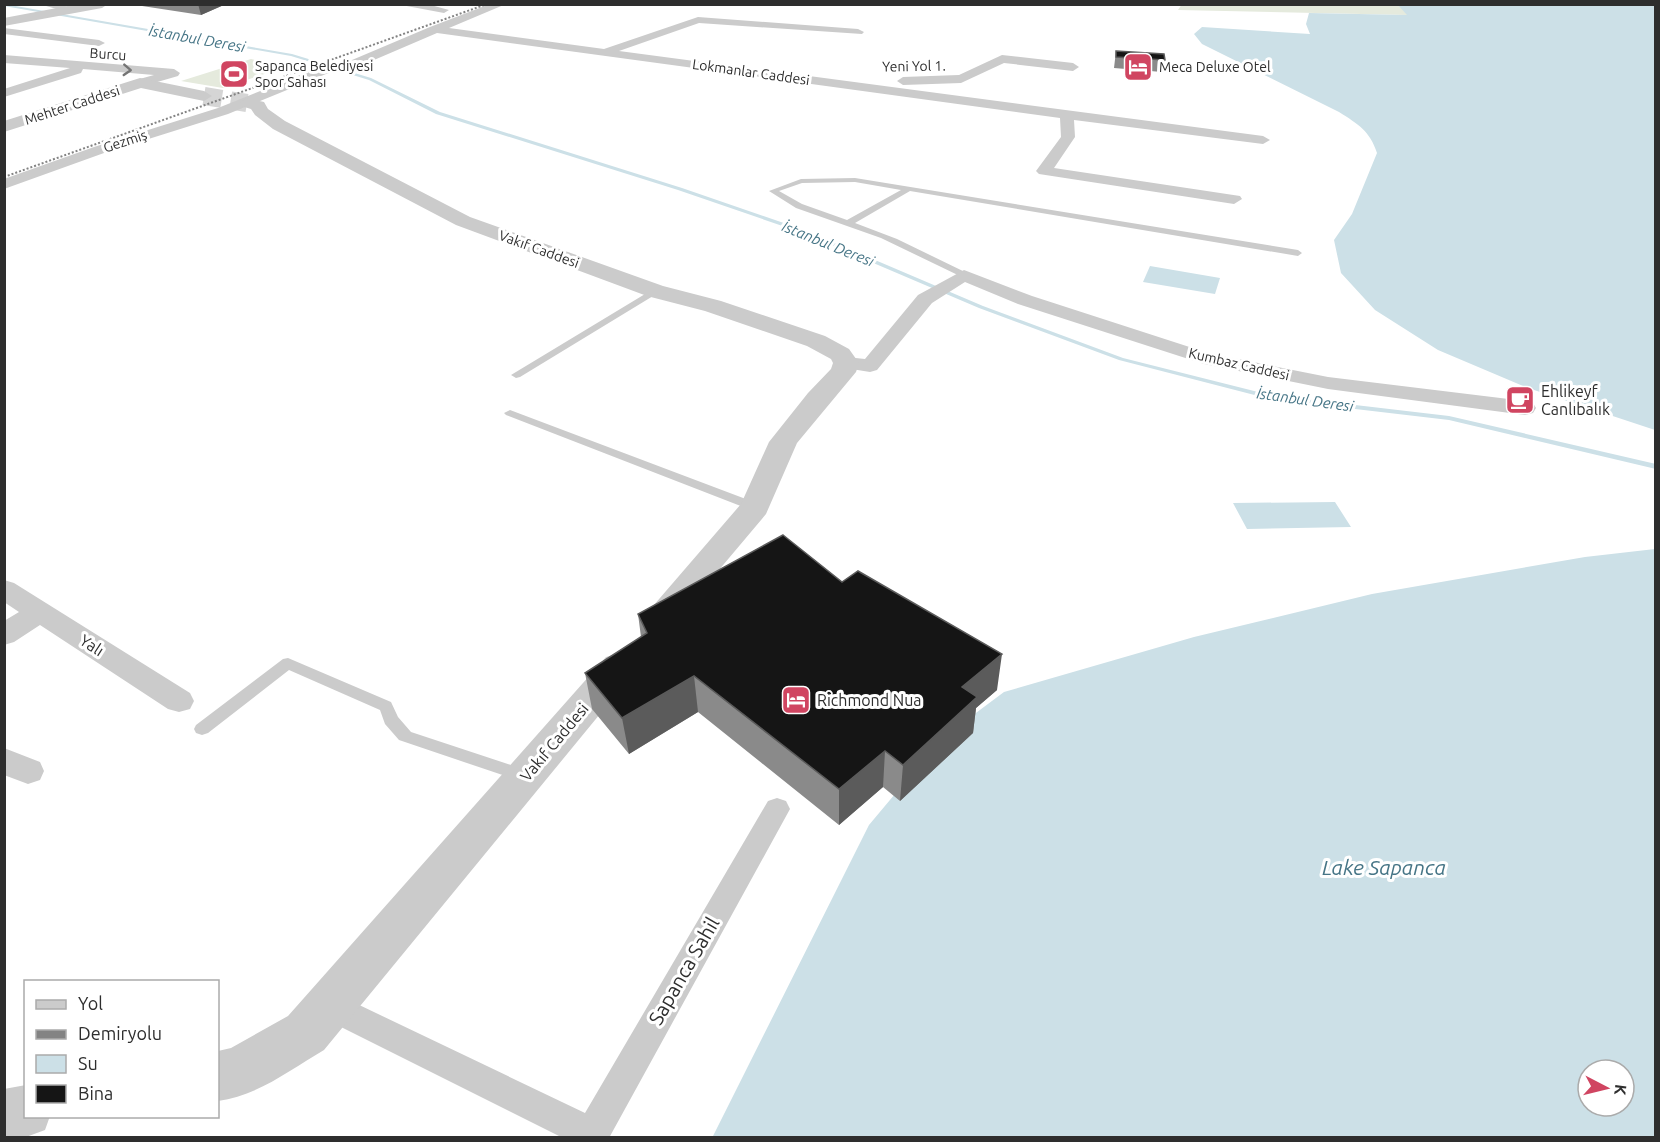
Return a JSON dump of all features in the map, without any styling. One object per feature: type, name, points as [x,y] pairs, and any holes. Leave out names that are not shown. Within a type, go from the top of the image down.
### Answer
[{"type":"street","points":[[44,4],[66,11]]},
{"type":"street","points":[[4,22],[102,4]]},
{"type":"street","points":[[401,4],[444,10]]},
{"type":"street","name":"Gezmiş","points":[[4,184],[109,147],[247,103],[322,71],[356,63],[501,4]]},
{"type":"street","points":[[606,52],[698,20],[713,19],[858,32]]},
{"type":"street","name":"Lokmanlar Caddesi","points":[[434,30],[1067,116],[1263,140]]},
{"type":"street","name":"Burcu","points":[[4,31],[99,44]]},
{"type":"street","name":"Burcu","points":[[4,59],[174,73],[140,83]]},
{"type":"street","name":"Yeni Yol 1.","points":[[821,82],[961,80],[1002,59],[1073,67]]},
{"type":"street","points":[[4,66],[27,61]]},
{"type":"street","points":[[4,93],[86,67]]},
{"type":"street","points":[[140,83],[204,96]]},
{"type":"street","name":"Mehter Caddesi","points":[[4,127],[140,83]]},
{"type":"street","name":"Vakıf Caddesi","points":[[219,1076],[238,1072],[306,1034],[755,507],[783,442],[817,399],[843,372],[846,363],[840,354],[816,341],[713,306],[655,291],[463,221],[279,125],[261,112],[258,105],[247,103]]},
{"type":"street","points":[[1067,116],[1068,137],[1044,171],[1234,199]]},
{"type":"street","points":[[846,363],[870,366],[925,299],[958,280]]},
{"type":"street","name":"Kumbaz Caddesi","points":[[958,280],[1204,358],[1328,383],[1525,408]]},
{"type":"street","name":"Yalı","points":[[4,589],[179,701]]},
{"type":"street","points":[[4,635],[39,612]]},
{"type":"street","name":"Sapanca Sahil","points":[[330,1006],[591,1136],[777,809]]},
{"type":"street","points":[[4,1115],[24,1111]]},
{"type":"lane","points":[[958,280],[932,261],[885,236],[788,202],[773,190],[801,181],[855,180],[1298,253]]},
{"type":"lane","points":[[847,224],[908,189]]},
{"type":"lane","points":[[516,375],[655,291]]},
{"type":"lane","points":[[510,413],[755,507]]},
{"type":"lane","points":[[202,729],[288,663],[386,706],[391,720],[405,736],[524,777]]},
{"type":"shaded area","points":[[1182,4],[1398,4],[1408,15],[1178,10]]},
{"type":"shaded area","name":"Sapanca Belediyesi Spor Sahası","points":[[251,59],[285,67],[223,88],[181,81]]},
{"type":"water","points":[[1398,5],[1655,5],[1655,430],[1528,388],[1438,350],[1375,310],[1341,273],[1334,240],[1352,214],[1377,153],[1371,139],[1358,124],[1339,112],[1202,44],[1194,34],[1202,27],[1310,34],[1306,24],[1309,13],[1407,15]]},
{"type":"water","points":[[1150,266],[1220,278],[1215,294],[1143,282]]},
{"type":"water","points":[[1335,502],[1351,527],[1247,529],[1233,503]]},
{"type":"water","name":"Lake Sapanca","points":[[1655,549],[1655,1137],[712,1138],[869,825],[941,739],[1004,692],[1194,637],[1372,594],[1585,557]]},
{"type":"building","points":[[1116,51],[1164,54],[1165,60],[1116,57]]},
{"type":"building","name":"Richmond Nua","points":[[783,535],[842,582],[858,571],[1002,654],[962,687],[977,697],[903,765],[885,751],[839,789],[694,676],[622,718],[585,673],[647,633],[638,614]]},
{"type":"waterway","name":"İstanbul Deresi","points":[[4,5],[292,55],[370,79],[438,113],[680,189],[805,232],[981,307],[1121,359],[1270,397],[1449,418],[1656,467]]},
{"type":"tunnel","points":[[204,96],[247,103]]},
{"type":"railway","points":[[4,177],[487,4]]},
{"type":"place","name":"Meca Deluxe Otel","points":[[1138,67]]},
{"type":"place","name":"Sapanca Belediyesi Spor Sahası","points":[[234,74]]},
{"type":"place","name":"Ehlikeyf Canlıbalık","points":[[1520,400]]},
{"type":"place","name":"Richmond Nua","points":[[796,700]]}]
